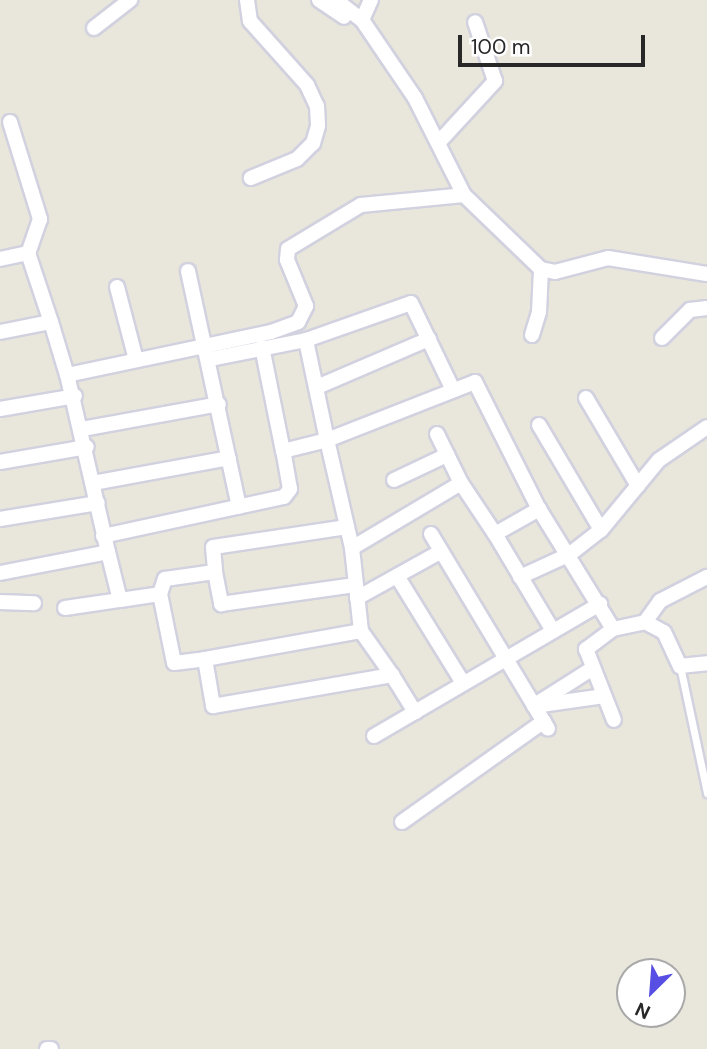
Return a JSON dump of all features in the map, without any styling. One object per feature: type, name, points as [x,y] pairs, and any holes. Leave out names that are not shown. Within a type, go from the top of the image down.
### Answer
[{"type":"street","points":[[94,28],[130,0]]},
{"type":"street","points":[[247,0],[250,22],[307,85],[317,106],[318,126],[313,143],[298,159],[251,178]]},
{"type":"street","points":[[319,0],[373,35]]},
{"type":"street","points":[[336,0],[362,20],[373,35],[439,142],[464,195],[541,269],[555,272],[608,258],[707,274]]},
{"type":"street","points":[[362,20],[371,0]]},
{"type":"street","points":[[439,142],[495,81],[475,22]]},
{"type":"street","points":[[10,122],[40,219],[28,253],[75,396],[103,536],[120,600]]},
{"type":"street","points":[[208,353],[298,322],[306,302],[287,260],[288,249],[344,213],[381,202],[464,195]]},
{"type":"street","points":[[0,259],[28,253]]},
{"type":"street","points":[[532,335],[539,312],[541,269]]},
{"type":"street","points":[[188,271],[219,404],[239,508]]},
{"type":"street","points":[[117,287],[136,360]]},
{"type":"street","points":[[67,375],[136,360],[306,340],[404,302],[417,308],[453,390]]},
{"type":"street","points":[[662,338],[690,310],[707,308]]},
{"type":"street","points":[[0,332],[51,322]]},
{"type":"street","points":[[317,387],[429,339]]},
{"type":"street","points":[[306,340],[352,548],[361,631],[415,712]]},
{"type":"street","points":[[103,536],[239,508],[288,494],[283,451],[262,347]]},
{"type":"street","points":[[283,451],[327,440],[475,382],[539,509],[570,554],[614,629]]},
{"type":"street","points":[[0,409],[75,396]]},
{"type":"street","points":[[586,398],[638,486]]},
{"type":"street","points":[[82,429],[219,404]]},
{"type":"street","points":[[539,425],[601,530]]},
{"type":"street","points":[[520,577],[570,554],[601,530],[659,460],[707,427]]},
{"type":"street","points":[[437,435],[461,483],[553,631]]},
{"type":"street","points":[[0,462],[87,447]]},
{"type":"street","points":[[394,480],[447,455]]},
{"type":"street","points":[[93,483],[229,458]]},
{"type":"street","points":[[352,548],[461,483]]},
{"type":"street","points":[[0,519],[98,503]]},
{"type":"street","points":[[495,534],[539,509]]},
{"type":"street","points":[[347,527],[213,547],[221,604],[356,592],[397,576],[440,552]]},
{"type":"street","points":[[402,822],[546,725],[431,534]]},
{"type":"street","points":[[0,573],[107,552]]},
{"type":"street","points":[[215,572],[165,579],[160,594],[174,663],[361,631]]},
{"type":"street","points":[[397,576],[463,683]]},
{"type":"street","points":[[645,622],[660,601],[707,577]]},
{"type":"street","points":[[65,608],[160,594]]},
{"type":"street","points":[[0,602],[34,603]]},
{"type":"street","points":[[374,736],[600,604]]},
{"type":"street","points":[[614,720],[586,649],[614,629],[645,622],[664,632],[680,666],[707,663]]},
{"type":"street","points":[[205,659],[211,702],[217,707],[392,674]]},
{"type":"street","points":[[534,706],[593,668]]},
{"type":"street","points":[[534,706],[604,696]]},
{"type":"lane","points":[[680,666],[707,793]]}]
